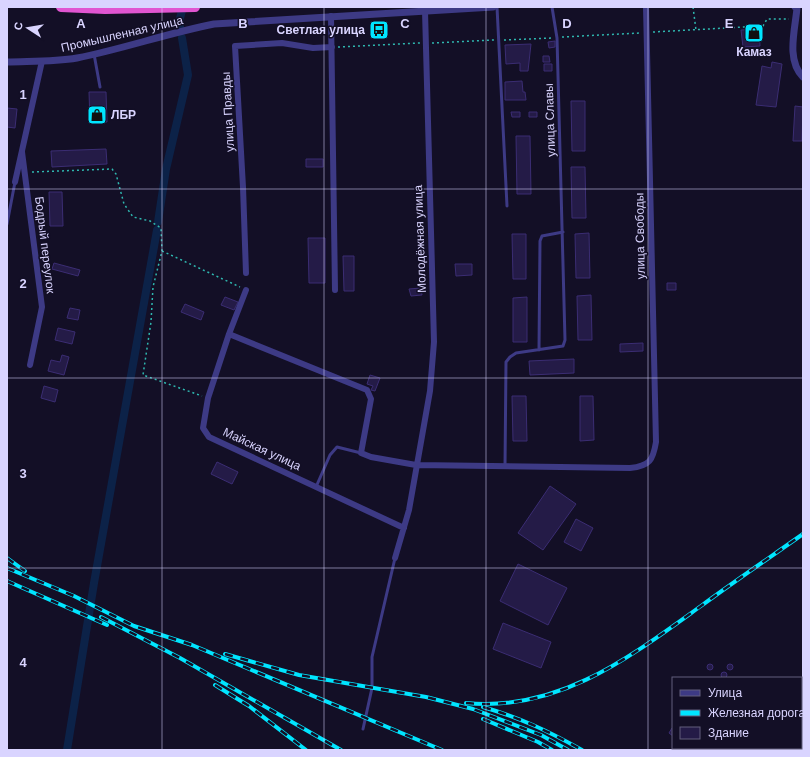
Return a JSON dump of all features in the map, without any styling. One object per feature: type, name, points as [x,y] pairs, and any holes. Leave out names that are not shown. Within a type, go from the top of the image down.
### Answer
[{"type":"highway","points":[[61,7],[105,9],[195,7]]},
{"type":"street","name":"Промышленная улица","points":[[7,62],[77,58],[187,29],[214,24],[493,7]]},
{"type":"street","name":"улица Свободы","points":[[505,466],[630,468],[642,467],[649,463],[654,454],[656,442],[646,7]]},
{"type":"street","points":[[799,8],[792,54],[797,72],[803,77]]},
{"type":"street","name":"Молодёжная улица","points":[[396,558],[409,510],[430,391],[434,342],[425,11]]},
{"type":"street","points":[[331,16],[335,290]]},
{"type":"street","name":"улица Правды","points":[[246,273],[244,187],[235,46],[282,44],[313,48],[332,47]]},
{"type":"street","points":[[15,182],[42,61]]},
{"type":"street","name":"Бодрый переулок","points":[[22,152],[42,308],[30,364]]},
{"type":"street","name":"Майская улица","points":[[246,290],[229,334],[208,398],[203,428],[209,437],[404,528]]},
{"type":"street","points":[[229,334],[367,390],[371,399],[361,453],[371,457],[416,465],[505,466]]},
{"type":"lane","points":[[497,7],[507,206]]},
{"type":"lane","name":"улица Славы","points":[[505,466],[506,362],[516,353],[563,346],[565,340],[557,38],[552,7]]},
{"type":"lane","points":[[94,54],[100,87]]},
{"type":"lane","points":[[7,224],[15,182]]},
{"type":"lane","points":[[539,350],[540,241],[542,236],[563,232]]},
{"type":"lane","points":[[316,487],[330,455],[337,448],[361,453]]},
{"type":"lane","points":[[363,729],[372,688],[372,657],[396,558]]},
{"type":"path","points":[[693,7],[696,30]]},
{"type":"path","points":[[332,47],[557,38],[696,30],[763,26],[767,19],[796,20]]},
{"type":"path","points":[[24,172],[112,169],[116,174],[124,204],[133,217],[150,221],[161,228],[162,252],[152,287],[151,322],[143,375],[208,398]]},
{"type":"path","points":[[162,252],[246,290]]},
{"type":"building","points":[[759,29],[760,46],[743,47],[741,30]]},
{"type":"building","points":[[555,41],[555,47],[549,48],[548,42]]},
{"type":"building","points":[[531,44],[528,71],[520,71],[520,63],[506,64],[505,45]]},
{"type":"building","points":[[543,56],[549,56],[550,62],[543,62]]},
{"type":"building","points":[[772,62],[782,64],[776,107],[756,105],[762,66],[771,68]]},
{"type":"building","points":[[544,64],[552,64],[552,71],[544,71]]},
{"type":"building","points":[[522,81],[523,92],[525,92],[526,100],[505,100],[505,82]]},
{"type":"building","points":[[89,92],[106,92],[107,122],[90,122]]},
{"type":"building","points":[[571,101],[585,101],[585,151],[572,151]]},
{"type":"building","points":[[795,106],[803,107],[802,141],[793,141]]},
{"type":"building","points":[[7,108],[17,109],[15,128],[7,127]]},
{"type":"building","points":[[511,112],[520,112],[520,117],[512,117]]},
{"type":"building","points":[[529,112],[537,112],[537,117],[529,117]]},
{"type":"building","points":[[516,136],[530,136],[531,194],[517,194]]},
{"type":"building","points":[[106,149],[107,164],[52,167],[51,151]]},
{"type":"building","points":[[306,159],[323,159],[323,167],[306,167]]},
{"type":"building","points":[[571,167],[585,167],[586,218],[572,218]]},
{"type":"building","points":[[49,192],[62,192],[63,226],[50,226]]},
{"type":"building","points":[[589,233],[590,278],[576,278],[575,234]]},
{"type":"building","points":[[512,234],[526,234],[526,279],[513,279]]},
{"type":"building","points":[[308,238],[325,238],[325,283],[309,283]]},
{"type":"building","points":[[343,256],[354,256],[354,291],[344,291]]},
{"type":"building","points":[[54,263],[80,270],[78,276],[52,269]]},
{"type":"building","points":[[455,264],[472,264],[472,275],[456,276]]},
{"type":"building","points":[[667,283],[676,283],[676,290],[667,290]]},
{"type":"building","points":[[421,288],[422,295],[411,296],[409,289]]},
{"type":"building","points":[[591,295],[592,340],[578,340],[577,296]]},
{"type":"building","points":[[225,297],[238,302],[234,310],[221,305]]},
{"type":"building","points":[[527,297],[527,342],[513,342],[513,298]]},
{"type":"building","points":[[185,304],[204,312],[201,320],[181,312]]},
{"type":"building","points":[[70,308],[80,310],[78,320],[67,318]]},
{"type":"building","points":[[58,328],[75,332],[72,344],[55,340]]},
{"type":"building","points":[[643,343],[643,351],[620,352],[620,344]]},
{"type":"building","points":[[62,355],[69,357],[64,375],[48,371],[51,360],[60,362]]},
{"type":"building","points":[[574,359],[574,373],[530,375],[529,361]]},
{"type":"building","points":[[370,375],[380,378],[375,391],[371,390],[373,386],[367,384]]},
{"type":"building","points":[[44,386],[58,390],[55,402],[41,398]]},
{"type":"building","points":[[512,396],[526,396],[527,441],[513,441]]},
{"type":"building","points":[[580,396],[593,396],[594,440],[580,441]]},
{"type":"building","points":[[217,462],[238,472],[232,484],[211,474]]},
{"type":"building","points":[[550,486],[576,504],[543,550],[518,533]]},
{"type":"building","points":[[576,519],[593,528],[581,551],[564,542]]},
{"type":"building","points":[[518,564],[567,588],[548,625],[500,601]]},
{"type":"building","points":[[503,623],[551,642],[541,668],[493,649]]},
{"type":"building","points":[[710,664],[713,667],[710,670],[707,667]]},
{"type":"building","points":[[730,664],[733,667],[730,670],[727,667]]},
{"type":"building","points":[[722,673],[726,673],[726,677],[722,677]]},
{"type":"building","points":[[672,728],[672,735],[669,733]]},
{"type":"waterway","points":[[180,27],[179,22],[183,7]]},
{"type":"waterway","points":[[158,222],[166,169],[188,75],[182,38]]},
{"type":"waterway","points":[[67,750],[94,583],[157,230]]},
{"type":"railway","points":[[466,703],[500,704],[532,699],[563,690],[592,677],[647,644],[803,534]]},
{"type":"railway","points":[[7,558],[25,571]]},
{"type":"railway","points":[[7,568],[74,596],[134,626],[192,645],[442,750]]},
{"type":"railway","points":[[7,581],[107,625]]},
{"type":"railway","points":[[101,617],[180,658],[341,750]]},
{"type":"railway","points":[[225,654],[299,675],[426,697],[473,709],[541,735],[568,750]]},
{"type":"railway","points":[[215,685],[249,706],[306,750]]},
{"type":"railway","points":[[483,707],[534,726],[582,750]]},
{"type":"railway","points":[[483,719],[538,742],[552,750]]},
{"type":"place","name":"Светлая улица","points":[[379,30]]},
{"type":"place","name":"Камаз","points":[[754,33]]},
{"type":"place","name":"ЛБР","points":[[97,115]]}]
